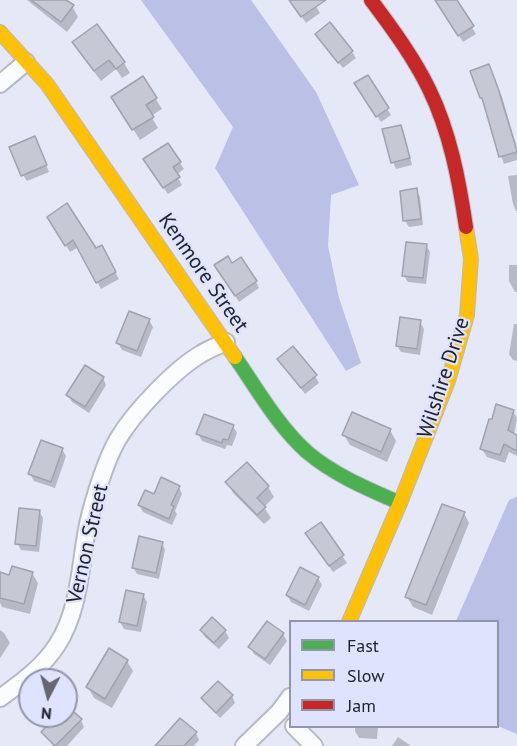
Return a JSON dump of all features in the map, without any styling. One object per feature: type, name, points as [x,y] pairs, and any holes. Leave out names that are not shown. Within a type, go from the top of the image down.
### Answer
[{"type":"street","name":"Wilshire Drive","points":[[350,620],[448,381],[466,315],[471,259],[462,199],[450,145],[429,89],[393,29],[371,0]]},
{"type":"street","name":"Kenmore Street","points":[[0,32],[47,84],[267,404],[296,440],[324,465],[358,485],[400,503]]},
{"type":"street","points":[[0,84],[26,62]]},
{"type":"street","name":"Vernon Street","points":[[0,698],[28,677],[57,645],[72,612],[87,532],[98,489],[117,441],[163,385],[199,355],[226,342]]},
{"type":"street","points":[[244,746],[285,717]]},
{"type":"street","points":[[296,728],[314,746]]},
{"type":"shaded area","points":[[141,0],[251,0],[316,92],[359,185],[331,195],[328,246],[339,298],[361,363],[346,371],[215,168],[233,127]]},
{"type":"shaded area","points":[[517,497],[517,734],[499,726],[499,620],[456,620],[509,500]]},
{"type":"building","points":[[31,0],[66,0],[74,5],[61,22]]},
{"type":"building","points":[[289,0],[326,0],[301,17]]},
{"type":"building","points":[[435,0],[457,0],[474,26],[458,36]]},
{"type":"building","points":[[330,22],[353,51],[338,63],[315,34]]},
{"type":"building","points":[[97,24],[125,62],[116,69],[109,60],[94,71],[72,42]]},
{"type":"building","points":[[489,64],[517,151],[499,157],[482,98],[480,98],[470,71]]},
{"type":"building","points":[[368,75],[389,108],[376,117],[354,83]]},
{"type":"building","points":[[143,76],[157,98],[146,105],[154,117],[132,130],[111,97]]},
{"type":"building","points":[[401,125],[410,158],[391,163],[382,129]]},
{"type":"building","points":[[35,136],[47,165],[21,176],[9,147]]},
{"type":"building","points":[[168,143],[181,162],[173,167],[180,177],[163,188],[143,159]]},
{"type":"building","points":[[417,188],[421,219],[403,221],[400,191]]},
{"type":"building","points":[[67,203],[96,248],[102,245],[116,272],[96,283],[73,240],[65,246],[47,217]]},
{"type":"building","points":[[406,242],[427,244],[423,278],[402,276]]},
{"type":"building","points":[[228,256],[232,263],[241,257],[257,281],[235,296],[214,265]]},
{"type":"building","points":[[129,311],[150,319],[137,351],[116,343]]},
{"type":"building","points":[[400,317],[421,320],[417,349],[396,346]]},
{"type":"building","points":[[293,346],[317,375],[301,388],[277,359]]},
{"type":"building","points":[[85,365],[104,377],[85,407],[66,395]]},
{"type":"building","points":[[496,404],[514,410],[508,430],[517,435],[517,451],[504,444],[500,455],[480,449]]},
{"type":"building","points":[[352,412],[391,429],[381,452],[342,435]]},
{"type":"building","points":[[204,414],[234,425],[228,440],[223,439],[222,443],[196,434]]},
{"type":"building","points":[[41,440],[63,448],[51,482],[28,474]]},
{"type":"building","points":[[247,462],[269,486],[257,498],[266,507],[257,515],[225,482]]},
{"type":"building","points":[[161,477],[180,486],[171,505],[174,506],[169,519],[138,505],[145,490],[154,494]]},
{"type":"building","points":[[442,504],[465,512],[426,605],[405,597]]},
{"type":"building","points":[[19,508],[40,510],[36,546],[15,544]]},
{"type":"building","points":[[321,522],[344,555],[329,566],[305,533]]},
{"type":"building","points":[[139,536],[163,542],[156,573],[132,568]]},
{"type":"building","points":[[12,566],[33,572],[24,604],[0,598],[0,572],[9,575]]},
{"type":"building","points":[[300,567],[319,577],[305,605],[286,595]]},
{"type":"building","points":[[126,590],[144,594],[137,626],[119,622]]},
{"type":"building","points":[[212,617],[226,630],[214,643],[200,630]]},
{"type":"building","points":[[267,621],[284,633],[265,659],[248,647]]},
{"type":"building","points":[[109,648],[128,660],[105,699],[86,687]]},
{"type":"building","points":[[218,681],[233,695],[216,713],[201,698]]},
{"type":"building","points":[[180,718],[197,732],[184,746],[155,746]]},
{"type":"building","points":[[45,728],[73,728],[55,746],[41,732]]},
{"type":"traffic: fast","points":[[235,357],[277,419],[307,452],[340,475],[400,503]]},
{"type":"traffic: slow","points":[[0,32],[47,84],[235,357]]},
{"type":"traffic: slow","points":[[350,620],[400,503],[448,381],[467,315],[471,259],[466,227]]},
{"type":"traffic: jam","points":[[371,0],[410,55],[436,105],[453,156],[466,227]]}]
